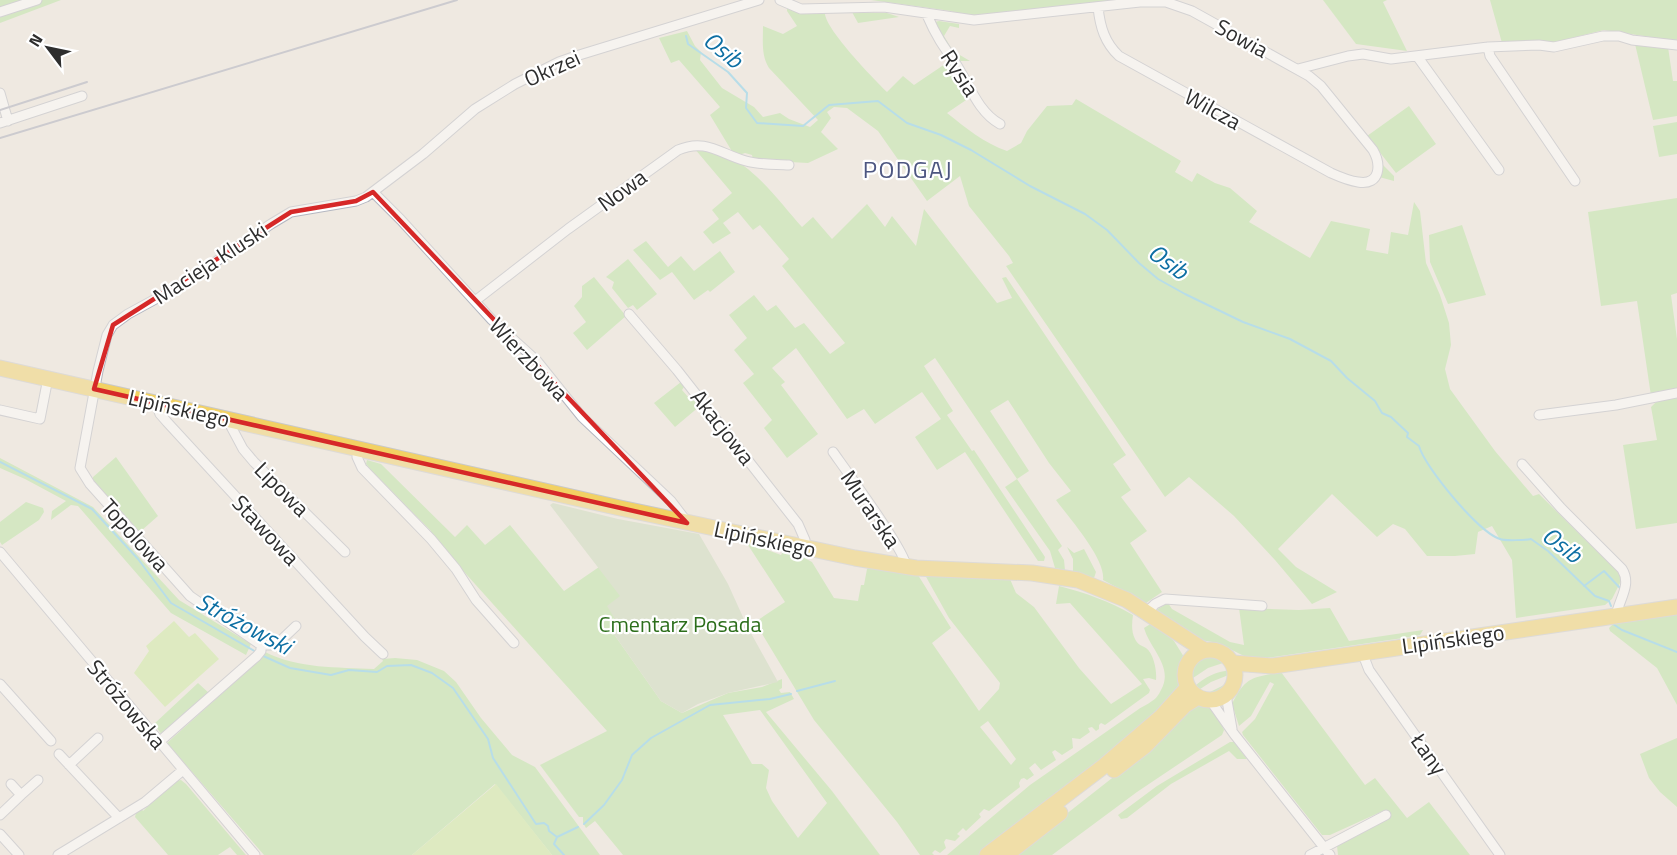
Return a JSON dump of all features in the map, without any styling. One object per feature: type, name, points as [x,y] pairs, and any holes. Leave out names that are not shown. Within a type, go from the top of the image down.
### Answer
[{"type":"main road","name":"Lipińskiego","points":[[0,368],[687,523],[804,547],[906,566],[1060,576],[1102,589],[1147,612],[1204,650]]},
{"type":"main road","name":"Lipińskiego","points":[[1236,678],[1272,666],[1677,607]]},
{"type":"main road","name":"Lipińskiego","points":[[1166,626],[1184,649],[1188,662]]},
{"type":"main road","points":[[987,855],[1104,766],[1179,699],[1199,695],[1226,695],[1232,689],[1236,678],[1233,663],[1221,651],[1204,650],[1195,654],[1188,662],[1185,674],[1199,695]]},
{"type":"main road","name":"Lipińskiego","points":[[1233,663],[1272,666]]},
{"type":"main road","points":[[1006,855],[1140,750],[1185,705],[1199,695]]},
{"type":"street","points":[[0,12],[37,0]]},
{"type":"street","name":"Okrzei","points":[[373,192],[423,154],[475,109],[515,84],[576,56],[759,0]]},
{"type":"street","name":"Sowia","points":[[780,0],[801,9],[884,7],[974,21],[1140,2],[1174,4],[1209,20],[1298,69],[1322,86],[1368,143],[1378,159],[1379,167],[1376,175],[1371,180],[1358,182]]},
{"type":"street","name":"Wilcza","points":[[1098,7],[1106,40],[1119,56],[1331,173],[1358,182]]},
{"type":"street","name":"Rysia","points":[[927,15],[944,50],[955,63],[988,117],[1000,124]]},
{"type":"street","points":[[1298,69],[1363,54],[1390,59],[1488,47],[1554,47],[1603,36],[1619,36],[1632,40],[1677,45]]},
{"type":"street","points":[[1488,47],[1490,56],[1575,182]]},
{"type":"street","points":[[1417,56],[1499,170]]},
{"type":"street","points":[[0,93],[4,122],[82,96]]},
{"type":"street","name":"Nowa","points":[[475,301],[513,269],[616,193],[684,147],[704,145],[746,161],[789,165]]},
{"type":"street","name":"Wierzbowa","points":[[373,192],[475,301],[537,361],[582,417],[663,493],[687,523]]},
{"type":"street","name":"Macieja Kluski","points":[[94,388],[107,335],[122,317],[183,284],[291,212],[356,201],[373,192]]},
{"type":"street","name":"Akacjowa","points":[[629,314],[698,396],[793,518],[803,532],[806,540],[804,547]]},
{"type":"street","points":[[0,410],[40,419],[48,378]]},
{"type":"street","name":"Topolowa","points":[[94,388],[80,468],[83,473],[120,519],[190,596],[259,651]]},
{"type":"street","points":[[1539,415],[1616,405],[1677,393]]},
{"type":"street","name":"Stawowa","points":[[155,402],[160,414],[175,431],[383,654]]},
{"type":"street","name":"Lipowa","points":[[227,419],[243,449],[254,462],[345,552]]},
{"type":"street","points":[[358,448],[357,457],[362,468],[431,539],[514,644]]},
{"type":"street","name":"Murarska","points":[[833,452],[896,544],[906,566]]},
{"type":"street","points":[[1522,464],[1626,575],[1626,586],[1616,616]]},
{"type":"street","name":"Stróżowska","points":[[0,553],[255,855]]},
{"type":"street","points":[[1147,612],[1155,604],[1165,599],[1262,606]]},
{"type":"street","points":[[159,742],[259,651],[276,645],[296,626]]},
{"type":"street","name":"Łany","points":[[1362,652],[1369,670],[1500,855]]},
{"type":"street","points":[[0,684],[51,741]]},
{"type":"street","points":[[1199,695],[1232,731],[1330,855]]},
{"type":"street","points":[[1226,695],[1232,731]]},
{"type":"street","name":"Stróżowska","points":[[69,765],[98,738]]},
{"type":"street","points":[[59,754],[119,818]]},
{"type":"street","points":[[58,855],[145,802],[183,770]]},
{"type":"street","points":[[0,815],[38,780]]},
{"type":"street","points":[[11,784],[21,795]]},
{"type":"street","points":[[1310,855],[1386,815]]},
{"type":"street","points":[[0,834],[19,855]]},
{"type":"highlighted area","points":[[373,192],[687,523],[584,500],[94,389],[113,325],[291,212],[356,201]]},
{"type":"green space","points":[[0,0],[61,0],[0,23]]},
{"type":"green space","points":[[871,0],[1120,0],[964,17],[951,11]]},
{"type":"green space","points":[[1323,0],[1387,0],[1383,2],[1407,51],[1356,44]]},
{"type":"green space","points":[[1490,0],[1677,0],[1677,41],[1604,30],[1555,42],[1502,43]]},
{"type":"green space","points":[[787,8],[803,13],[825,14],[842,42],[887,92],[903,76],[914,85],[948,62],[952,64],[972,96],[947,113],[968,130],[1007,151],[1021,143],[1027,131],[1047,106],[1072,105],[1076,99],[1181,161],[1175,172],[1192,182],[1197,173],[1230,188],[1257,211],[1249,222],[1310,258],[1331,221],[1370,229],[1366,250],[1388,254],[1391,232],[1408,235],[1414,202],[1420,211],[1426,263],[1449,323],[1451,345],[1445,369],[1450,389],[1495,451],[1533,496],[1539,494],[1623,577],[1612,599],[1605,605],[1516,618],[1512,560],[1492,526],[1478,532],[1475,554],[1427,556],[1405,529],[1393,524],[1377,537],[1332,494],[1278,549],[1296,567],[1337,592],[1312,604],[1234,516],[1189,477],[1165,497],[1006,266],[1013,263],[969,206],[960,176],[927,201],[878,131],[847,108],[834,107],[827,112],[831,118],[821,132],[838,149],[808,163],[753,160],[752,155],[733,153],[710,115],[720,107],[679,60],[671,63],[659,38],[687,31],[701,52],[700,60],[722,88],[754,107],[763,117],[780,113],[810,127],[818,120],[769,68],[764,53],[763,26],[783,34],[797,26]]},
{"type":"green space","points":[[852,12],[887,13],[899,17],[858,23]]},
{"type":"green space","points":[[935,22],[959,24],[959,28],[950,26],[944,36],[953,51],[970,61],[957,61],[941,40]]},
{"type":"green space","points":[[1635,44],[1668,47],[1673,81],[1677,81],[1677,116],[1653,120]]},
{"type":"green space","points":[[1409,106],[1436,144],[1396,173],[1367,136]]},
{"type":"green space","points":[[1677,122],[1677,154],[1659,157],[1653,126]]},
{"type":"green space","points":[[694,148],[712,150],[742,165],[768,188],[802,227],[813,217],[832,239],[867,204],[885,227],[892,216],[916,246],[924,209],[997,303],[1012,298],[1002,278],[1006,277],[1126,455],[1113,464],[1131,490],[1121,497],[1147,531],[1130,543],[1162,592],[1146,603],[1103,580],[1099,561],[1093,550],[1056,500],[1071,491],[1049,463],[1008,400],[990,411],[1029,471],[1017,479],[935,358],[924,366],[953,411],[947,415],[972,451],[974,450],[1045,557],[1044,561],[1038,561],[965,452],[937,470],[915,437],[941,419],[922,392],[875,424],[864,409],[847,419],[796,348],[772,368],[785,382],[781,385],[818,434],[787,458],[764,428],[772,420],[743,383],[754,374],[734,350],[747,338],[729,315],[754,295],[767,311],[776,305],[795,328],[804,323],[830,354],[845,343],[782,266],[789,259],[760,225],[753,230],[738,212],[723,223],[731,233],[713,244],[703,232],[719,219],[712,210],[732,193]]},
{"type":"green space","points":[[1382,164],[1394,176],[1394,181],[1379,177]]},
{"type":"green space","points":[[1677,198],[1677,293],[1671,295],[1677,339],[1677,390],[1651,396],[1637,301],[1601,306],[1588,212]]},
{"type":"green space","points":[[1462,225],[1486,295],[1448,304],[1430,262],[1429,235]]},
{"type":"green space","points":[[646,241],[668,267],[681,256],[694,271],[720,251],[735,272],[710,292],[708,290],[694,300],[672,272],[660,280],[633,250]]},
{"type":"green space","points":[[628,259],[657,294],[637,310],[633,305],[628,308],[612,288],[614,282],[606,277]]},
{"type":"green space","points":[[594,277],[626,316],[587,350],[573,333],[586,322],[574,306],[582,297],[582,286]]},
{"type":"green space","points":[[681,382],[684,387],[682,390],[689,398],[692,396],[700,406],[675,427],[654,403]]},
{"type":"green space","points":[[1677,395],[1677,523],[1636,529],[1623,445],[1657,440],[1651,407],[1658,400]]},
{"type":"green space","points":[[116,457],[158,516],[141,531],[138,531],[93,481],[93,477]]},
{"type":"green space","points":[[0,458],[93,507],[179,600],[251,644],[246,655],[171,613],[78,506],[71,505],[51,520],[52,511],[66,501],[0,468]]},
{"type":"green space","points":[[367,460],[381,464],[455,537],[467,525],[485,545],[510,525],[564,591],[599,567],[621,596],[618,624],[611,630],[661,701],[682,713],[728,693],[762,687],[782,679],[782,688],[779,690],[781,693],[790,692],[794,699],[766,712],[832,791],[880,855],[623,855],[595,821],[586,828],[583,817],[579,817],[540,765],[607,731],[431,535],[431,531],[366,464]],"holes":[[[760,710],[827,803],[798,838],[772,801],[766,788],[769,770],[762,764],[752,764],[723,715]]]},
{"type":"green space","points":[[1017,479],[1062,546],[1058,550],[1064,560],[1065,570],[1055,568],[1050,551],[1005,487]]},
{"type":"green space","points":[[26,502],[43,508],[44,512],[39,520],[2,545],[0,522]]},
{"type":"green space","name":"Cmentarz Posada","points":[[553,503],[618,519],[699,534],[728,584],[747,626],[778,682],[728,693],[698,704],[682,713],[661,701],[611,630],[618,624],[607,606],[620,596],[550,505]]},
{"type":"green space","points":[[749,543],[781,555],[782,553],[799,555],[812,562],[834,598],[858,601],[861,585],[864,585],[867,569],[870,566],[918,575],[951,628],[932,643],[979,711],[999,689],[1000,683],[949,618],[925,575],[1010,579],[1016,593],[1034,607],[1079,668],[1111,704],[1142,684],[1070,603],[1056,604],[1059,586],[1115,606],[1133,615],[1134,636],[1137,643],[1146,648],[1153,658],[1156,680],[1143,679],[1150,690],[1149,693],[1105,725],[1101,723],[1096,731],[1092,727],[1088,728],[1090,732],[1080,739],[1072,738],[1073,748],[1062,755],[1055,750],[1052,752],[1056,760],[1041,770],[1035,763],[1029,768],[1034,775],[1027,780],[1021,779],[1020,787],[989,811],[984,809],[979,814],[981,817],[966,831],[963,828],[957,834],[960,836],[955,841],[946,839],[944,842],[946,848],[940,853],[935,850],[932,853],[934,855],[920,855],[897,822],[814,720],[755,622],[785,602],[748,545]],"holes":[[[988,721],[1016,759],[1011,765],[980,727]]]},
{"type":"green space","points":[[1067,547],[1074,553],[1084,549],[1096,572],[1094,578],[1073,571],[1073,559]]},
{"type":"green space","points":[[1168,603],[1172,609],[1230,642],[1244,645],[1239,608],[1299,610],[1330,608],[1349,641],[1423,630],[1420,635],[1403,638],[1266,658],[1246,657],[1218,643],[1195,639],[1156,610]]},
{"type":"green space","points":[[1677,612],[1677,705],[1657,668],[1609,628],[1615,622]]},
{"type":"green space","points":[[174,621],[189,637],[195,633],[219,659],[165,707],[134,673],[149,651],[146,646]]},
{"type":"green space","points":[[1152,623],[1174,641],[1184,657],[1181,674],[1183,685],[1180,693],[1080,779],[979,855],[947,855],[1030,785],[1156,698],[1164,682],[1165,674],[1160,658],[1144,628]]},
{"type":"green space","points":[[265,652],[291,662],[318,666],[374,669],[383,661],[382,659],[395,658],[417,660],[444,671],[456,682],[481,718],[512,755],[535,767],[600,855],[552,855],[495,784],[412,855],[264,855],[167,743],[257,662]]},
{"type":"green space","points":[[1212,654],[1226,662],[1208,668],[1190,680],[1190,670],[1197,659]]},
{"type":"green space","points":[[1230,670],[1231,674],[1197,691],[1194,687],[1210,676]]},
{"type":"green space","points":[[1281,672],[1365,785],[1375,778],[1407,818],[1429,802],[1470,855],[1338,855],[1337,846],[1345,842],[1344,840],[1391,817],[1385,810],[1330,835],[1322,835],[1243,735],[1242,732],[1255,719],[1274,684],[1270,682],[1251,716],[1239,726],[1232,704],[1241,688],[1251,680]]},
{"type":"green space","points":[[1230,682],[1219,693],[1204,695]]},
{"type":"green space","points":[[198,683],[210,694],[162,735],[154,724]]},
{"type":"green space","points":[[1200,703],[1205,704],[1215,713],[1224,730],[1222,735],[1137,792],[1052,855],[1014,855],[1144,753],[1176,719]]},
{"type":"green space","points":[[1677,738],[1677,807],[1660,792],[1649,778],[1640,754]]},
{"type":"green space","points":[[1230,742],[1234,742],[1247,759],[1237,759],[1229,751],[1171,784],[1127,818],[1121,819],[1118,815],[1157,786]]},
{"type":"green space","points":[[181,780],[246,855],[237,855],[230,847],[218,855],[168,855],[135,817],[136,813],[142,809],[143,811],[176,781]]},
{"type":"green space","points":[[496,784],[552,855],[412,855]]},
{"type":"waterway","name":"Osib","points":[[686,36],[688,44],[728,72],[747,93],[746,108],[757,123],[803,126],[829,105],[878,101],[907,123],[941,135],[971,150],[1030,186],[1085,214],[1107,230],[1158,279],[1243,322],[1290,339],[1331,361],[1347,378],[1375,401],[1382,413],[1391,417],[1408,433],[1407,437],[1419,446],[1441,483],[1479,525],[1500,539],[1531,539],[1548,551],[1595,596],[1609,601],[1611,606]]},
{"type":"waterway","name":"Stróżowski","points":[[0,462],[92,509],[138,559],[171,603],[256,652]]},
{"type":"waterway","points":[[1584,586],[1604,571],[1620,588]]},
{"type":"waterway","name":"Osib","points":[[1613,624],[1622,630],[1677,652]]},
{"type":"waterway","name":"Stróżowski","points":[[261,655],[290,668],[331,675],[349,670],[377,672],[387,666],[411,665],[432,673],[453,688],[488,739],[493,758],[536,824],[544,823],[548,826],[549,831],[557,837],[554,844],[564,855]]},
{"type":"waterway","points":[[797,691],[835,681]]},
{"type":"waterway","points":[[584,824],[604,805],[622,780],[632,755],[651,738],[710,705],[770,699],[791,694]]},
{"type":"waterway","points":[[557,837],[578,827]]},
{"type":"railway","points":[[0,138],[457,0]]},
{"type":"railway","points":[[0,110],[87,82]]},
{"type":"district","name":"PODGAJ","points":[[908,170]]}]
